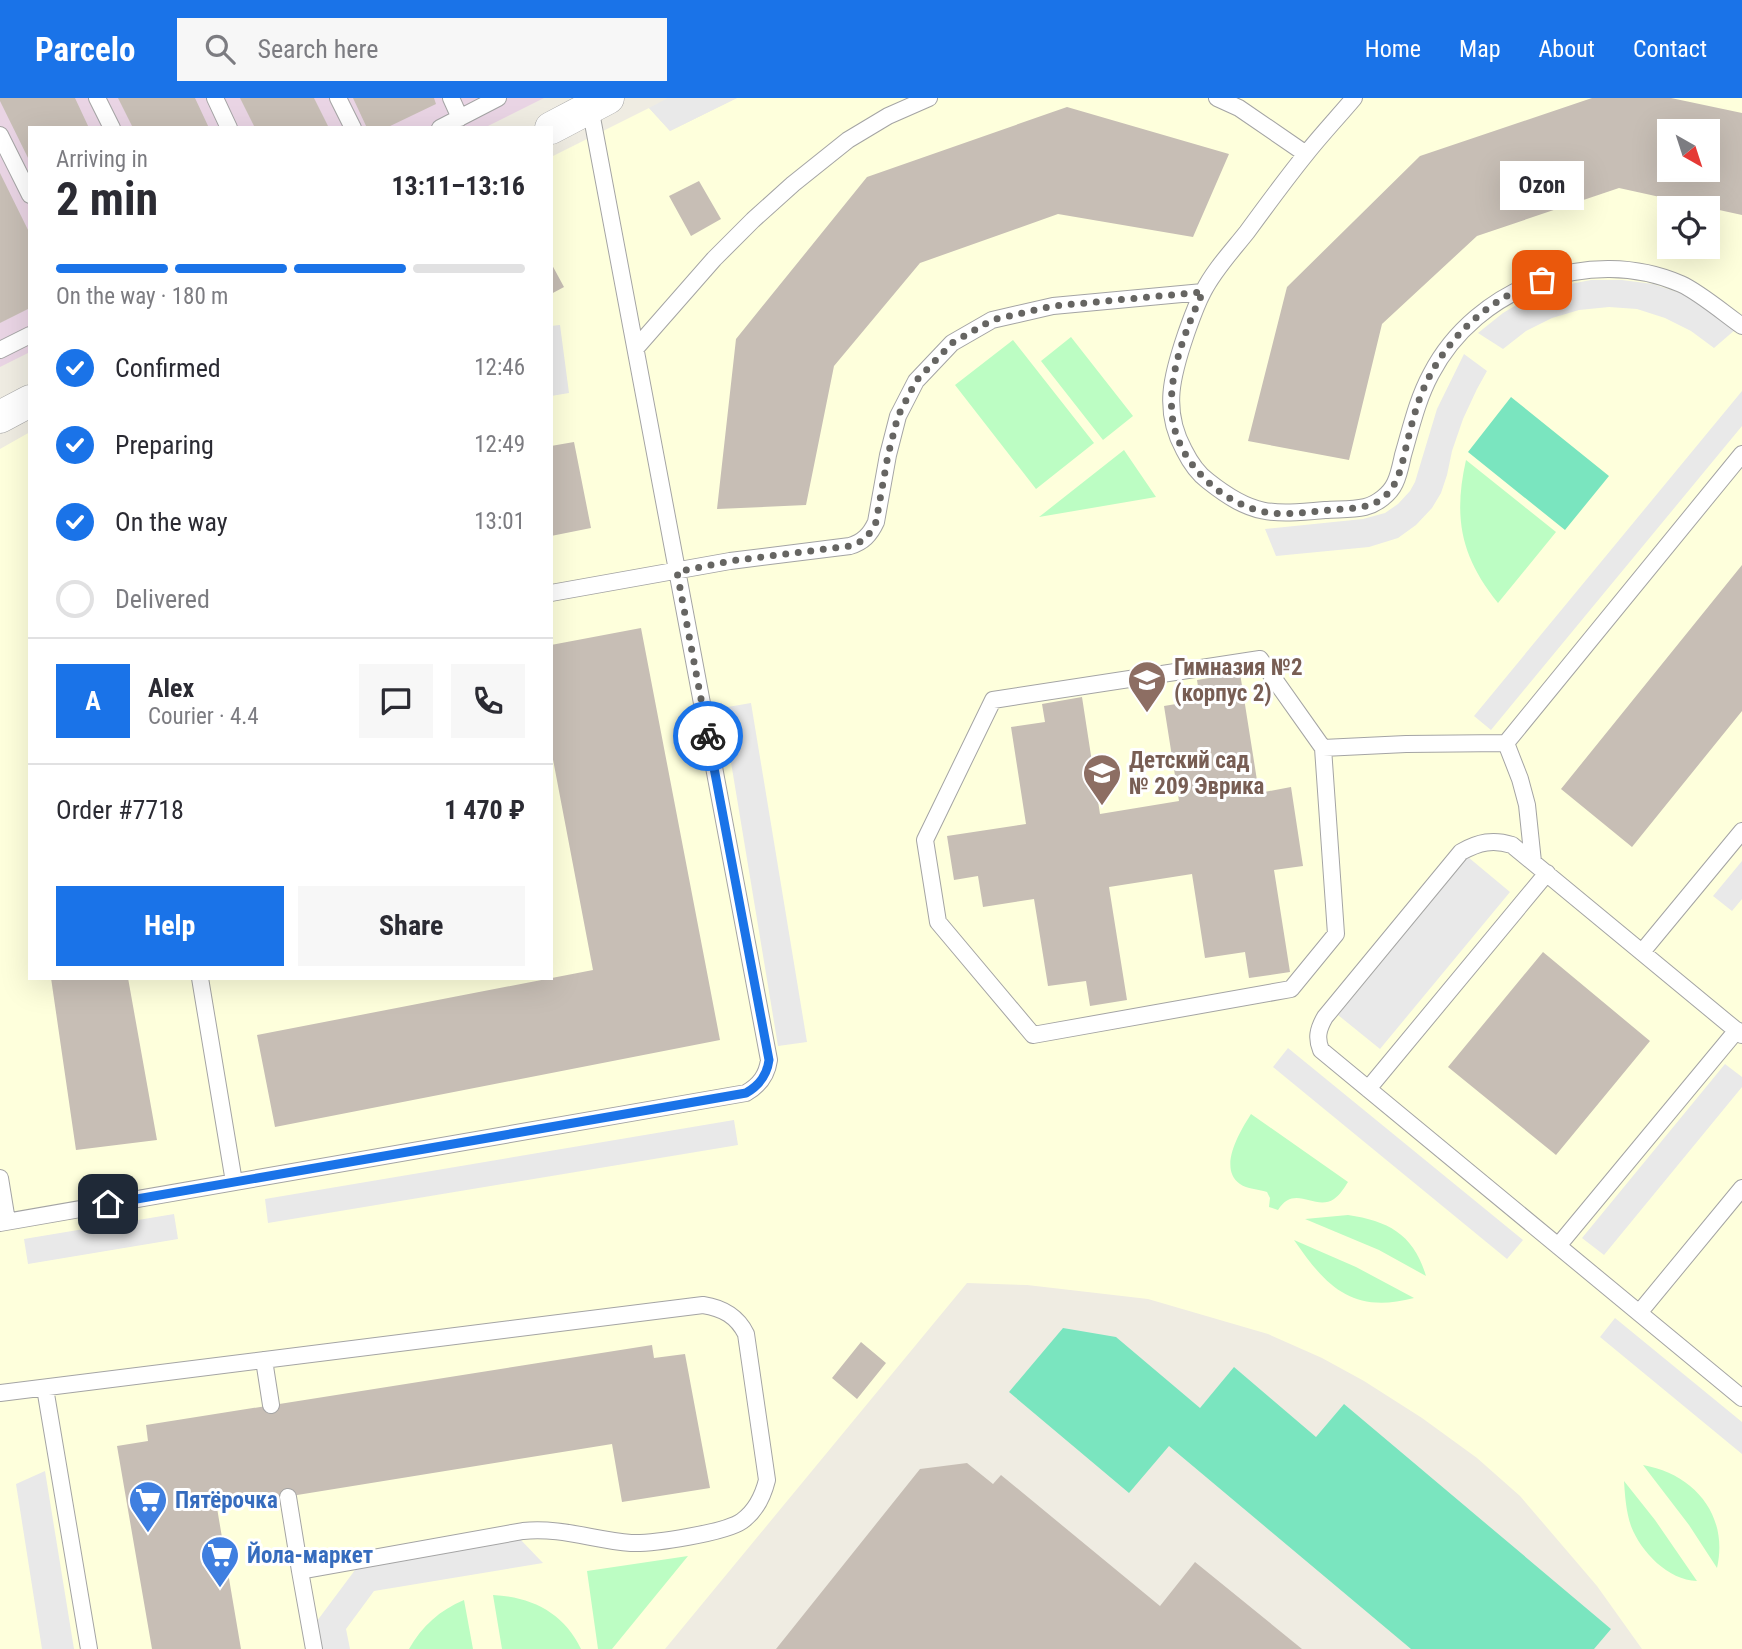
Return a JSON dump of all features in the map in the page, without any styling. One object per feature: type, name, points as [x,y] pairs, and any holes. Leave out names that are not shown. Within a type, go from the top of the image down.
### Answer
[{"type":"street","points":[[553,127],[599,103]]},
{"type":"street","points":[[0,417],[28,402]]},
{"type":"lane","points":[[97,98],[111,126]]},
{"type":"lane","points":[[215,98],[228,126]]},
{"type":"lane","points":[[338,98],[352,126]]},
{"type":"lane","points":[[450,98],[460,118]]},
{"type":"lane","points":[[444,126],[498,98]]},
{"type":"lane","points":[[636,348],[714,259],[793,184],[848,140],[888,116],[929,98]]},
{"type":"lane","points":[[1217,98],[1239,107],[1306,154]]},
{"type":"lane","points":[[1354,98],[1306,154],[1203,292],[1174,369],[1170,397],[1172,421],[1184,451],[1203,478],[1240,504],[1270,513],[1290,513],[1367,507],[1384,498],[1395,484],[1418,402],[1431,373],[1458,334],[1475,318],[1524,286],[1559,275],[1593,269],[1632,271],[1684,285],[1742,326]]},
{"type":"lane","points":[[0,1178],[4,1222],[746,1093],[763,1079],[769,1060],[636,348],[599,103]]},
{"type":"lane","points":[[0,135],[28,191]]},
{"type":"lane","points":[[553,593],[730,561],[850,546],[865,539],[876,522],[898,416],[916,381],[952,343],[992,320],[1053,306],[1203,292]]},
{"type":"lane","points":[[0,350],[28,336]]},
{"type":"lane","points":[[1506,743],[1742,454]]},
{"type":"lane","points":[[1260,659],[1323,748],[1336,934],[1291,989],[1033,1035],[938,922],[925,840],[993,700],[1260,659]]},
{"type":"lane","points":[[1323,748],[1506,743]]},
{"type":"lane","points":[[1506,743],[1527,805],[1533,862]]},
{"type":"lane","points":[[1642,952],[1742,831]]},
{"type":"lane","points":[[1558,1246],[1739,1032],[1512,845],[1489,841],[1473,845],[1461,852],[1325,1017],[1318,1034],[1321,1050],[1368,1089],[1639,1313],[1742,1398]]},
{"type":"lane","points":[[1368,1089],[1547,873]]},
{"type":"lane","points":[[200,980],[234,1182]]},
{"type":"lane","points":[[1639,1313],[1742,1188]]},
{"type":"lane","points":[[0,1393],[703,1305],[716,1307],[731,1315],[746,1334],[767,1480],[760,1500],[741,1522],[716,1531],[644,1543],[550,1530],[523,1531],[300,1571]]},
{"type":"lane","points":[[264,1360],[271,1405]]},
{"type":"lane","points":[[45,1388],[89,1649]]},
{"type":"lane","points":[[288,1497],[314,1649]]},
{"type":"shaded area","points":[[0,98],[544,98],[488,126],[28,126],[28,353],[0,367]]},
{"type":"shaded area","points":[[668,98],[737,98],[670,131],[649,108]]},
{"type":"shaded area","name":"Гимназия №2 (корпус 2)","points":[[737,98],[1742,98],[1742,1649],[1642,1649],[1597,1586],[1520,1496],[1477,1458],[1422,1418],[1322,1358],[1268,1334],[1148,1299],[1027,1285],[967,1283],[665,1649],[0,1649],[0,449],[28,433],[28,980],[553,980],[553,156],[649,108],[670,131]]},
{"type":"shaded area","points":[[1591,280],[1653,284],[1683,294],[1711,309],[1736,329],[1714,348],[1691,331],[1665,318],[1637,309],[1609,307],[1579,310],[1552,318],[1526,331],[1503,349],[1478,333],[1503,313],[1530,297],[1560,286]]},
{"type":"shaded area","points":[[560,325],[569,393],[553,396],[553,326]]},
{"type":"shaded area","points":[[1464,354],[1487,371],[1463,419],[1441,493],[1432,508],[1416,525],[1398,538],[1369,547],[1276,556],[1265,529],[1363,519],[1385,513],[1398,504],[1415,482],[1437,409]]},
{"type":"shaded area","points":[[1742,391],[1742,426],[1491,730],[1474,716]]},
{"type":"shaded area","points":[[751,703],[807,1042],[778,1046],[722,708]]},
{"type":"shaded area","points":[[1468,857],[1510,892],[1380,1049],[1338,1015]]},
{"type":"shaded area","points":[[1742,861],[1742,899],[1732,911],[1713,896]]},
{"type":"shaded area","points":[[1288,1048],[1523,1240],[1507,1259],[1273,1067]]},
{"type":"shaded area","points":[[1725,1064],[1742,1077],[1742,1087],[1604,1255],[1582,1238]]},
{"type":"shaded area","points":[[734,1120],[738,1145],[268,1223],[265,1199]]},
{"type":"shaded area","points":[[174,1214],[178,1239],[28,1264],[24,1239]]},
{"type":"shaded area","points":[[1615,1318],[1742,1422],[1742,1454],[1600,1337]]},
{"type":"shaded area","points":[[45,1471],[74,1649],[42,1649],[16,1484]]},
{"type":"shaded area","points":[[519,1538],[543,1563],[374,1591],[346,1629],[350,1649],[321,1649],[317,1621],[358,1566]]},
{"type":"green space","points":[[1071,337],[1133,416],[1103,440],[1041,361]]},
{"type":"green space","points":[[1013,340],[1094,443],[1036,489],[955,385]]},
{"type":"green space","points":[[1511,397],[1609,476],[1565,530],[1468,452]]},
{"type":"green space","points":[[1124,450],[1156,497],[1039,517]]},
{"type":"green space","points":[[1466,460],[1556,532],[1498,603],[1476,569],[1463,536],[1460,500]]},
{"type":"green space","points":[[1251,1114],[1348,1182],[1338,1196],[1327,1202],[1291,1199],[1278,1210],[1269,1207],[1270,1198],[1267,1192],[1240,1184],[1233,1177],[1231,1159],[1237,1139]]},
{"type":"green space","points":[[1348,1215],[1376,1221],[1398,1232],[1415,1250],[1426,1276],[1379,1250],[1305,1219]]},
{"type":"green space","points":[[1294,1240],[1356,1267],[1414,1298],[1374,1302],[1344,1293],[1318,1272]]},
{"type":"green space","points":[[1063,1328],[1116,1337],[1200,1408],[1234,1367],[1316,1437],[1344,1404],[1611,1629],[1594,1649],[1411,1649],[1169,1446],[1129,1493],[1009,1392]]},
{"type":"green space","points":[[1643,1465],[1678,1477],[1704,1500],[1718,1531],[1717,1568],[1689,1525]]},
{"type":"green space","points":[[1624,1481],[1697,1581],[1676,1576],[1666,1570],[1641,1545],[1629,1520]]},
{"type":"green space","points":[[688,1556],[612,1649],[598,1649],[587,1571]]},
{"type":"green space","points":[[493,1595],[521,1599],[545,1609],[566,1626],[581,1649],[502,1649]]},
{"type":"green space","points":[[464,1600],[473,1649],[409,1649],[432,1620]]},
{"type":"building","points":[[0,98],[75,98],[88,126],[28,126],[28,158]]},
{"type":"building","points":[[118,98],[195,98],[208,126],[132,126]]},
{"type":"building","points":[[240,98],[314,98],[328,126],[254,126]]},
{"type":"building","points":[[353,98],[434,98],[436,104],[390,126],[366,126]]},
{"type":"building","points":[[1592,98],[1671,98],[1742,113],[1742,215],[1720,210],[1720,196],[1657,196],[1619,188],[1477,236],[1382,324],[1349,460],[1248,441],[1287,287],[1420,156]]},
{"type":"building","points":[[1067,107],[1229,154],[1193,237],[1058,214],[920,263],[834,366],[806,505],[717,509],[736,339],[867,177]]},
{"type":"building","points":[[0,173],[28,230],[28,309],[0,323]]},
{"type":"building","points":[[699,181],[721,219],[691,236],[669,196]]},
{"type":"building","points":[[553,267],[564,287],[553,293]]},
{"type":"building","points":[[574,442],[591,528],[553,536],[553,446]]},
{"type":"building","points":[[1742,565],[1742,711],[1632,847],[1561,789]]},
{"type":"building","points":[[641,628],[720,1040],[275,1127],[257,1035],[541,980],[553,980],[553,978],[593,970],[553,760],[553,645]]},
{"type":"building","points":[[1240,673],[1259,793],[1291,787],[1303,866],[1274,870],[1290,972],[1249,978],[1245,952],[1205,958],[1192,874],[1109,887],[1127,1000],[1090,1006],[1086,981],[1048,986],[1034,899],[983,907],[978,876],[954,880],[947,836],[1026,824],[1011,727],[1045,722],[1042,704],[1082,697],[1100,814],[1179,801],[1164,706],[1200,700],[1197,680]]},
{"type":"building","points":[[1543,952],[1650,1041],[1556,1155],[1448,1067]]},
{"type":"building","points":[[51,980],[128,980],[157,1140],[76,1150]]},
{"type":"building","points":[[861,1342],[886,1363],[857,1399],[832,1378]]},
{"type":"building","points":[[652,1345],[654,1358],[685,1354],[710,1488],[622,1502],[612,1444],[217,1508],[241,1649],[152,1649],[117,1446],[148,1441],[146,1425]]},
{"type":"building","points":[[967,1463],[993,1484],[1001,1475],[1160,1606],[1195,1562],[1302,1649],[776,1649],[920,1469]]},
{"type":"way so far","points":[[708,736],[677,572],[730,561],[850,546],[865,539],[876,522],[898,416],[916,381],[952,343],[992,320],[1053,306],[1203,292],[1174,369],[1170,397],[1172,421],[1179,440],[1203,478],[1227,496],[1254,509],[1270,513],[1290,513],[1367,507],[1384,498],[1395,484],[1418,402],[1431,373],[1452,342],[1475,318],[1499,300],[1524,286],[1542,280]]},
{"type":"place","name":"Ozon","points":[[1542,280]]},
{"type":"place","name":"Гимназия №2 (корпус 2)","points":[[1147,714]]},
{"type":"place","name":"Детский сад № 209 Эврика","points":[[1102,807]]},
{"type":"place","name":"Пятёрочка","points":[[148,1534]]},
{"type":"place","name":"Йола-маркет","points":[[220,1589]]},
{"type":"route","points":[[108,1204],[746,1093],[755,1087],[768,1070],[769,1060],[708,736]]}]
